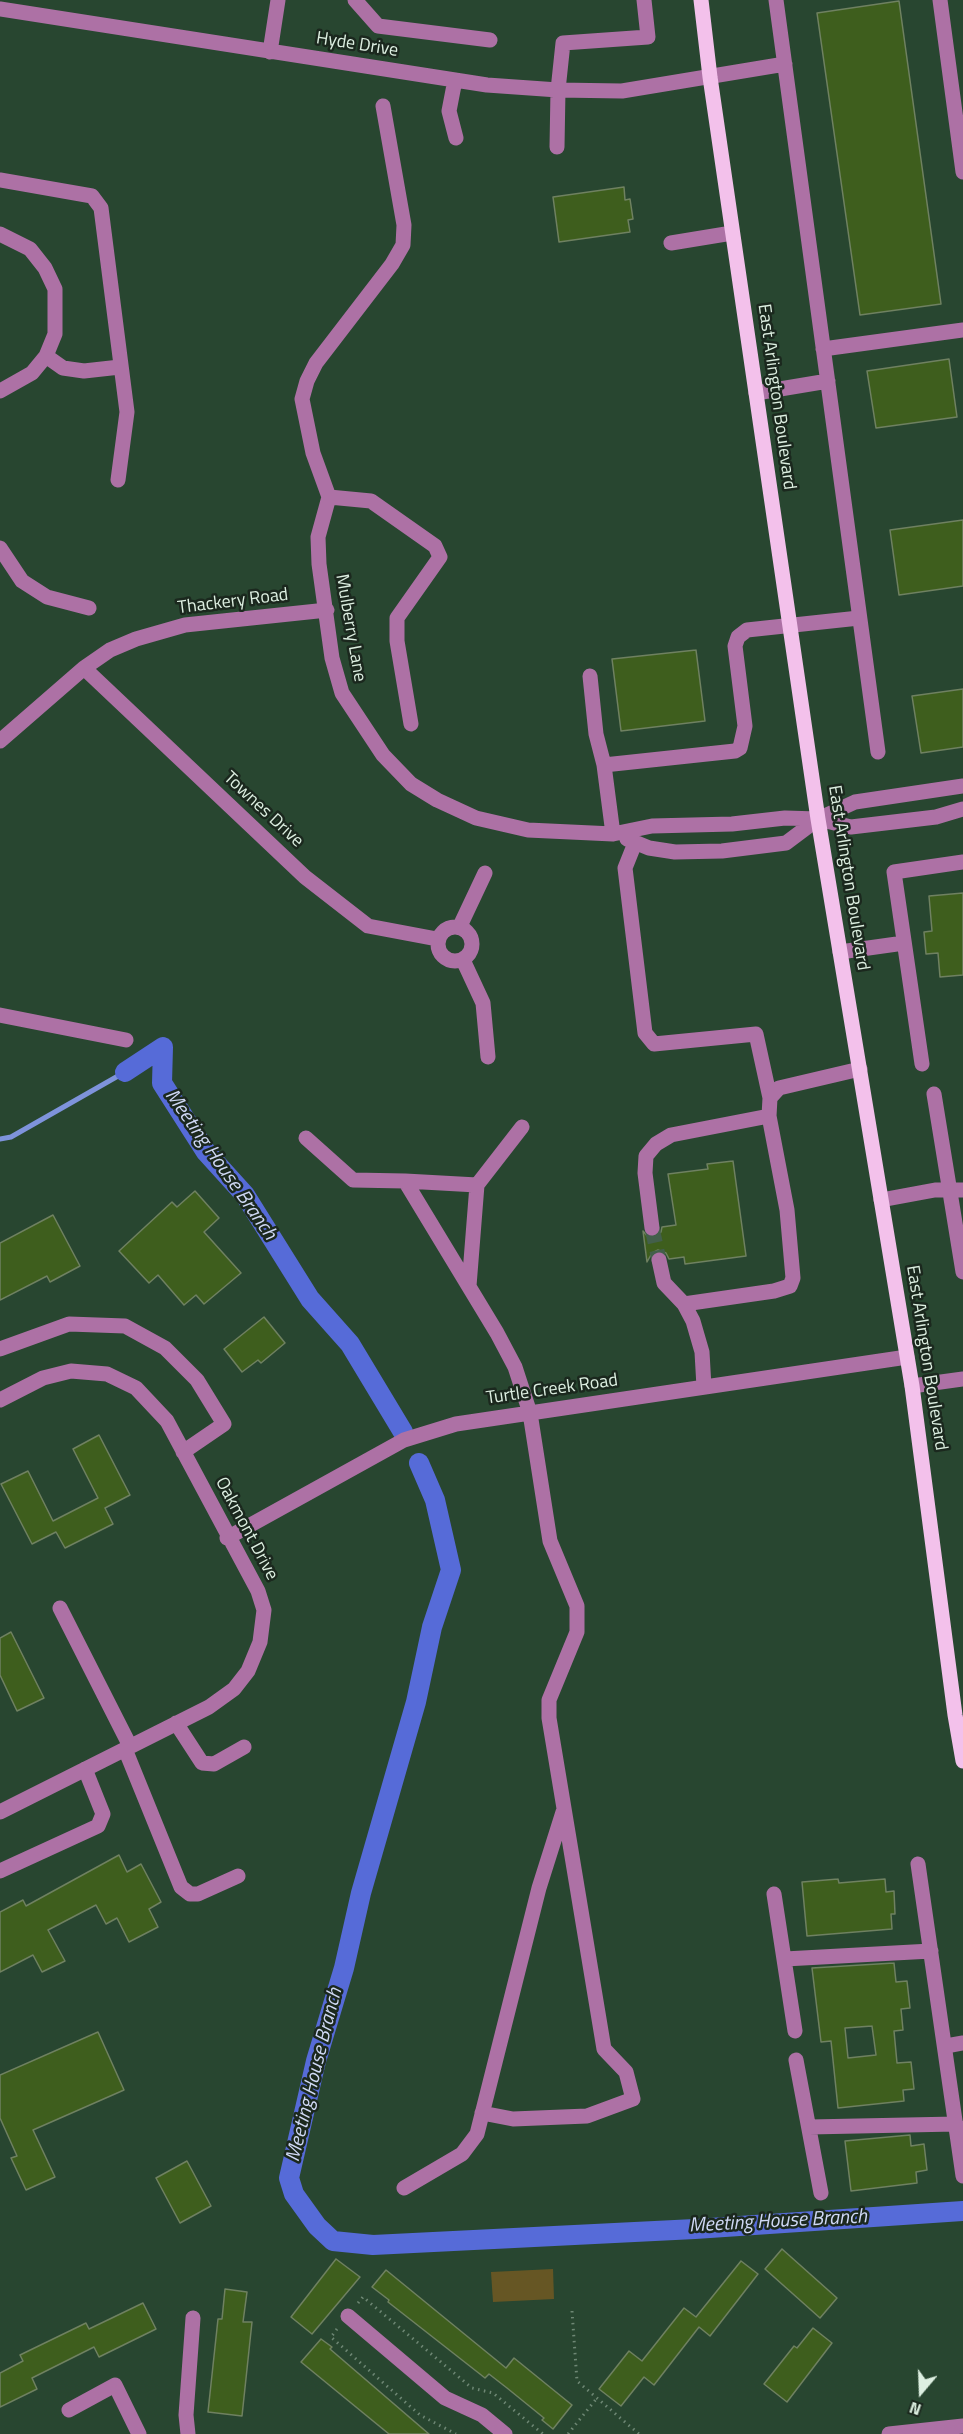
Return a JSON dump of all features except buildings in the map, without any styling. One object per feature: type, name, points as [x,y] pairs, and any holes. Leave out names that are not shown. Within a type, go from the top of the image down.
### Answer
[{"type":"main road","name":"East Arlington Boulevard","points":[[701,0],[732,233],[818,819],[912,1386],[959,1714],[963,1761]]},
{"type":"street","points":[[270,52],[278,0]]},
{"type":"street","points":[[355,0],[378,26],[490,40]]},
{"type":"street","points":[[557,147],[558,90],[563,43],[648,37],[644,0]]},
{"type":"street","points":[[776,0],[878,752]]},
{"type":"street","points":[[940,0],[963,172]]},
{"type":"street","name":"Hyde Drive","points":[[0,9],[455,80],[558,90],[622,91],[785,64]]},
{"type":"street","points":[[455,80],[449,111],[456,138]]},
{"type":"street","points":[[383,106],[404,225],[403,245],[392,264],[316,363],[307,381],[302,399],[313,453],[329,497],[371,501],[435,546],[440,557],[397,618],[397,641],[411,723]]},
{"type":"street","points":[[0,180],[93,196],[101,208],[127,412],[126,434],[118,480]]},
{"type":"street","points":[[671,243],[732,233]]},
{"type":"street","points":[[0,234],[30,249],[45,268],[55,289],[55,334],[46,356],[32,373],[0,391]]},
{"type":"street","points":[[823,349],[963,330]]},
{"type":"street","points":[[46,356],[63,368],[84,372],[120,367]]},
{"type":"street","points":[[756,393],[828,381]]},
{"type":"street","name":"Mulberry Lane","points":[[329,497],[318,537],[319,564],[332,658],[342,693],[383,755],[411,784],[476,818],[528,830],[613,834],[652,826],[732,824],[785,818],[818,819],[851,827],[936,817],[963,809]]},
{"type":"street","points":[[0,548],[11,568],[30,587],[47,597],[89,608]]},
{"type":"street","name":"Thackery Road","points":[[0,741],[84,668],[110,651],[135,639],[185,625],[327,610]]},
{"type":"street","points":[[604,765],[735,751],[740,748],[745,726],[735,646],[738,637],[747,630],[860,618]]},
{"type":"street","name":"Townes Drive","points":[[84,668],[305,877],[368,926],[437,939]]},
{"type":"street","points":[[590,676],[596,734],[604,765],[613,834]]},
{"type":"street","name":"Mulberry Lane","points":[[613,834],[649,848],[675,852],[722,851],[786,843],[818,819],[855,802],[963,786]]},
{"type":"street","points":[[635,843],[625,868],[645,1033],[654,1044],[756,1034],[770,1098],[769,1116],[787,1210],[794,1265],[790,1286],[774,1291],[684,1304]]},
{"type":"street","points":[[922,1064],[894,872],[963,862]]},
{"type":"street","points":[[460,926],[485,873]]},
{"type":"street","points":[[460,926],[471,935],[472,949],[464,960],[450,961],[439,952],[437,939],[446,928],[460,926]]},
{"type":"street","points":[[840,952],[904,943]]},
{"type":"street","points":[[464,960],[483,1003],[488,1057]]},
{"type":"street","points":[[0,1015],[126,1040]]},
{"type":"street","points":[[770,1098],[779,1088],[860,1069]]},
{"type":"street","points":[[934,1094],[956,1190],[963,1272]]},
{"type":"street","points":[[652,1228],[645,1173],[646,1156],[656,1144],[670,1135],[769,1116]]},
{"type":"street","points":[[470,1286],[477,1185],[522,1126]]},
{"type":"street","points":[[306,1138],[353,1180],[477,1185]]},
{"type":"street","points":[[405,1181],[470,1286],[515,1367],[530,1413],[550,1541],[577,1606],[577,1632],[549,1700],[549,1718],[604,2049],[626,2072],[633,2099],[587,2116],[513,2118],[482,2113]]},
{"type":"street","points":[[881,1200],[956,1190]]},
{"type":"street","points":[[659,1260],[664,1283],[684,1304],[693,1321],[702,1352],[704,1387]]},
{"type":"street","points":[[0,1349],[69,1324],[125,1326],[165,1348],[197,1380],[224,1424],[183,1452]]},
{"type":"street","name":"Turtle Creek Road","points":[[227,1538],[404,1440],[456,1424],[907,1357]]},
{"type":"street","name":"Oakmont Drive","points":[[0,1400],[43,1378],[71,1371],[107,1374],[136,1388],[167,1421],[227,1538],[258,1591],[264,1610],[261,1642],[248,1671],[234,1689],[209,1707],[0,1812]]},
{"type":"street","points":[[912,1386],[963,1379]]},
{"type":"street","points":[[60,1608],[128,1748],[181,1887],[190,1894],[198,1894],[238,1876]]},
{"type":"street","points":[[176,1723],[202,1763],[214,1764],[243,1747]]},
{"type":"street","points":[[0,1870],[98,1826],[103,1814],[85,1769]]},
{"type":"street","points":[[404,2188],[462,2154],[477,2134],[539,1888],[564,1809]]},
{"type":"street","points":[[918,1864],[963,2176]]},
{"type":"street","points":[[774,1894],[795,2031]]},
{"type":"street","points":[[785,1959],[931,1951]]},
{"type":"street","points":[[946,2046],[963,2043]]},
{"type":"street","points":[[796,2060],[821,2193]]},
{"type":"street","points":[[809,2127],[956,2124]]},
{"type":"street","points":[[348,2316],[446,2398],[482,2415],[505,2434]]},
{"type":"street","points":[[188,2434],[186,2415],[193,2318]]},
{"type":"street","points":[[69,2410],[115,2385],[140,2434]]},
{"type":"street","points":[[889,2434],[963,2426]]},
{"type":"path","points":[[572,2311],[577,2381],[639,2434]]},
{"type":"path","points":[[568,2434],[597,2398]]},
{"type":"shaded area","points":[[553,2269],[554,2299],[493,2302],[491,2272]]},
{"type":"waterway","name":"Meeting House Branch","points":[[125,1072],[163,1047],[162,1083],[206,1152],[245,1195],[310,1299],[350,1344],[403,1432]]},
{"type":"waterway","name":"Meeting House Branch","points":[[0,1139],[11,1137],[125,1072]]},
{"type":"waterway","name":"Meeting House Branch","points":[[419,1463],[435,1500],[451,1570],[432,1627],[416,1702],[361,1893],[344,1968],[316,2061],[289,2178],[294,2194],[317,2226],[333,2241],[373,2245],[695,2229],[963,2211]]},
{"type":"tunnel","points":[[652,1228],[659,1260]]}]
